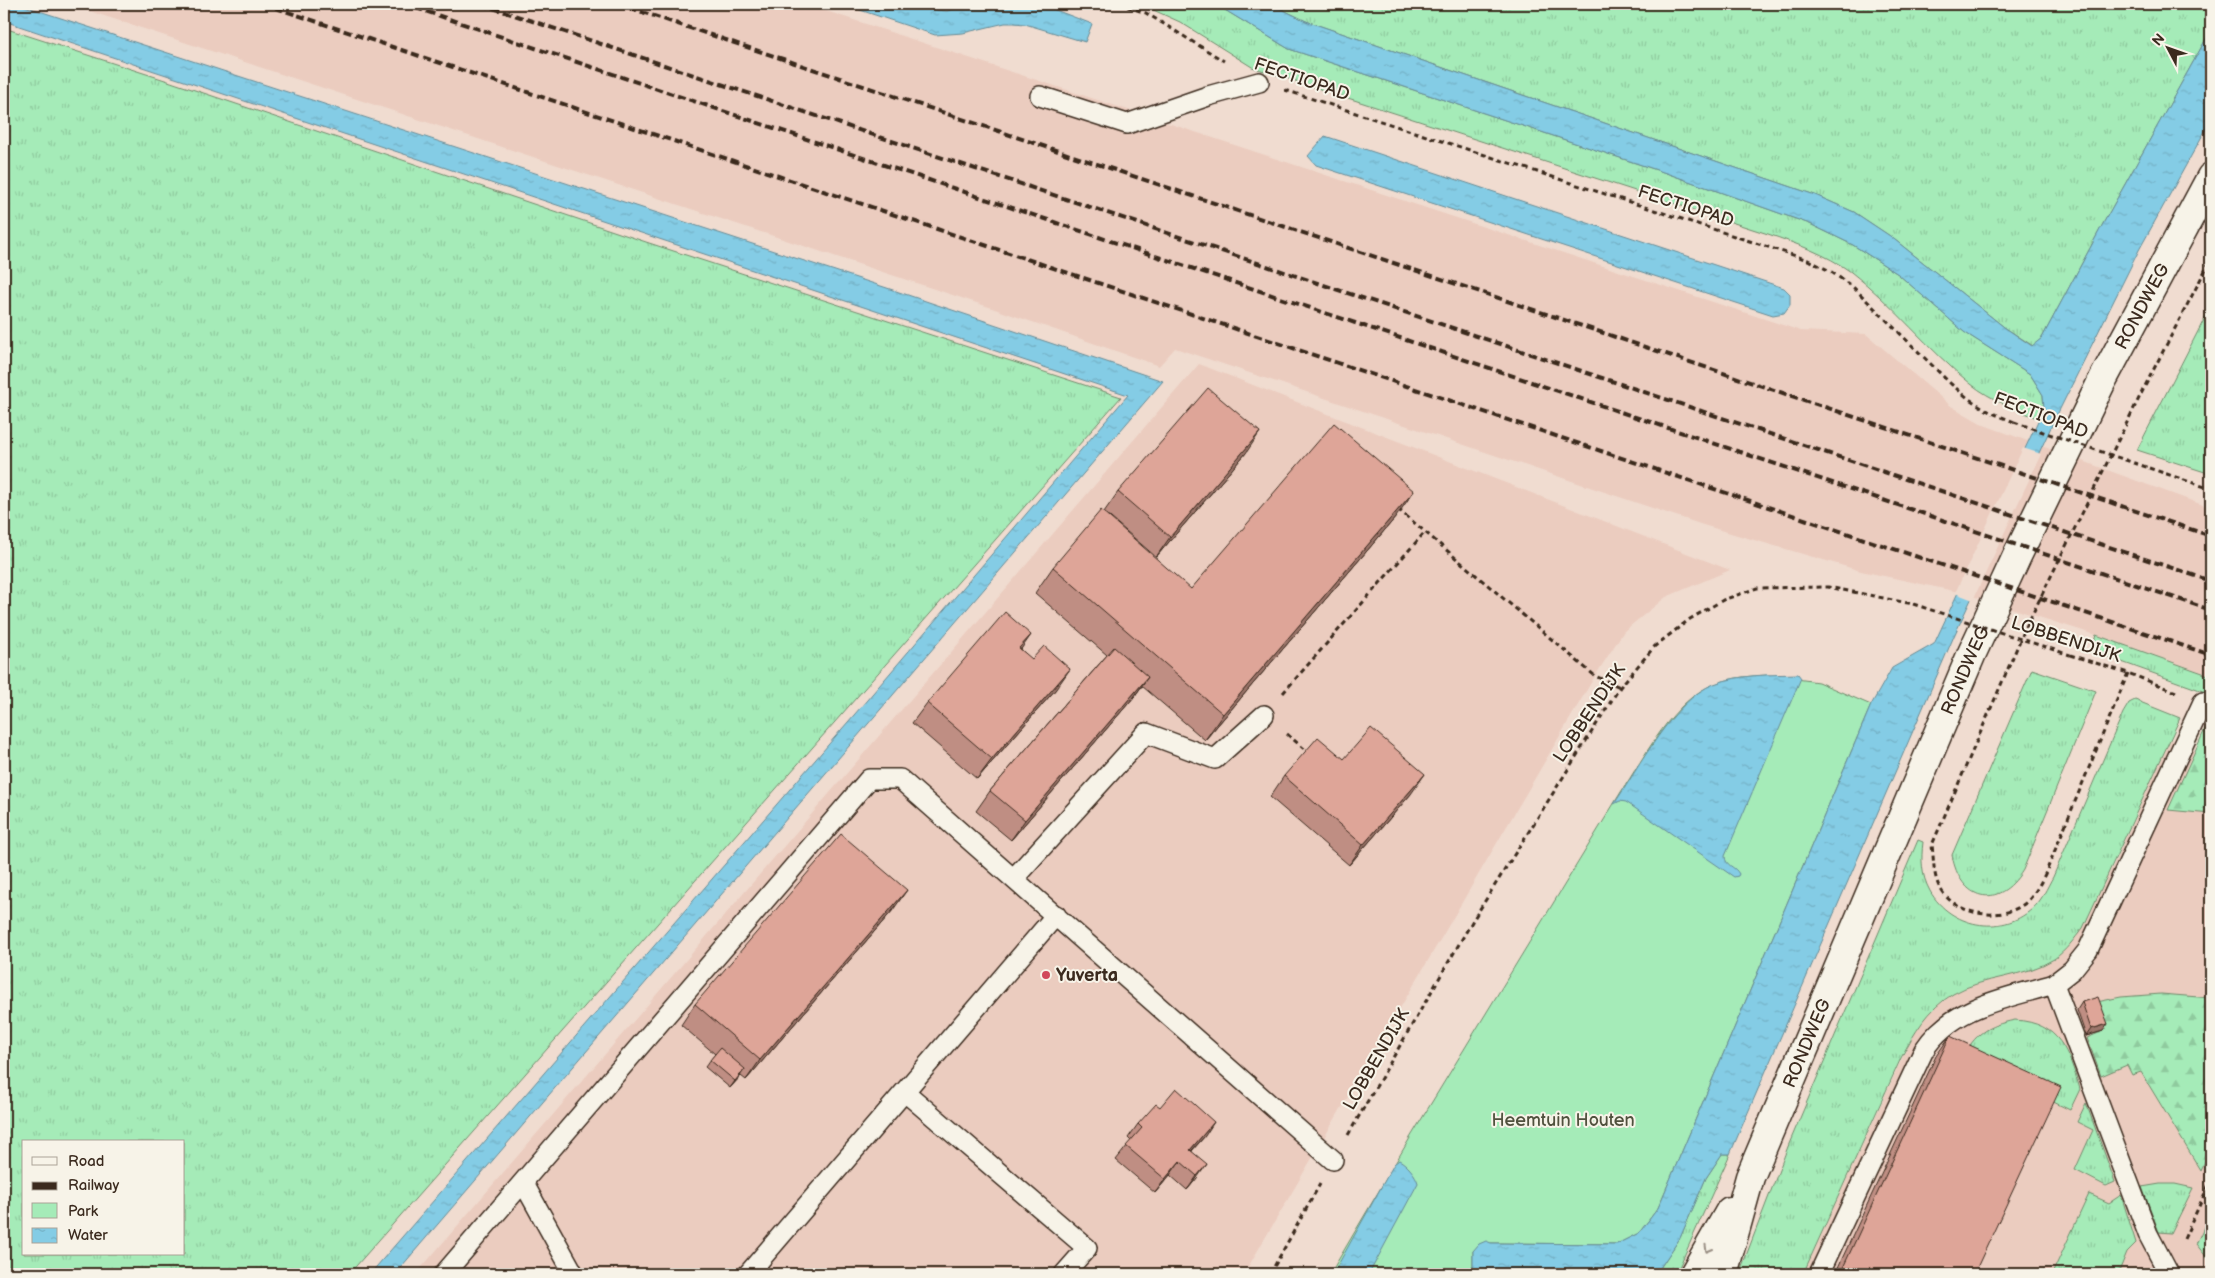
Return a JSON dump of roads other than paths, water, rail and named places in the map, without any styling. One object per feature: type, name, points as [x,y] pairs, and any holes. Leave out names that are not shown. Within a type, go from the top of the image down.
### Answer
[{"type":"main road","name":"RONDWEG","points":[[1694,1274],[1750,1177],[1990,612],[2102,381],[2211,177]]},
{"type":"main road","name":"RONDWEG","points":[[1723,1274],[1750,1177]]},
{"type":"lane","points":[[1040,96],[1127,124],[1208,96],[1259,82]]},
{"type":"lane","points":[[1820,1274],[1924,1050],[1934,1035],[1961,1014],[2054,984],[2072,970],[2088,950],[2203,702]]},
{"type":"lane","points":[[1014,878],[1146,733],[1215,759],[1264,715]]},
{"type":"lane","points":[[444,1274],[869,779],[900,779],[1333,1160]]},
{"type":"lane","points":[[748,1274],[1056,915]]},
{"type":"lane","points":[[2054,984],[2148,1234],[2169,1274]]},
{"type":"lane","points":[[904,1092],[1087,1248],[1064,1274]]},
{"type":"lane","points":[[523,1182],[574,1274]]},
{"type":"water","points":[[4,4],[18,4],[887,288],[1163,381],[395,1274],[370,1274],[861,707],[1128,395],[4,21]]},
{"type":"water","points":[[842,4],[929,4],[937,10],[947,11],[972,4],[1029,4],[1045,6],[1092,24],[1085,42],[1025,24],[1014,23],[1005,23],[963,33],[935,35]]},
{"type":"water","points":[[1215,4],[1271,4],[1306,21],[1815,195],[1854,212],[1890,236],[2004,327],[2032,346],[2042,338],[2211,30],[2211,120],[2139,250],[2052,425],[1954,636],[1730,1154],[1722,1154],[1706,1178],[1680,1238],[1656,1274],[1473,1274],[1473,1251],[1479,1244],[1486,1241],[1491,1243],[1617,1244],[1639,1233],[1658,1208],[1871,705],[1892,668],[1934,644],[2044,408],[2043,395],[2030,374],[1964,332],[1898,274],[1853,245],[1810,224],[1666,173],[1289,49]]},
{"type":"water","points":[[1325,136],[1784,288],[1790,294],[1790,305],[1784,313],[1773,315],[1316,165],[1308,156]]},
{"type":"water","points":[[1798,674],[1801,678],[1725,856],[1728,864],[1739,874],[1738,876],[1734,877],[1626,802],[1620,801],[1614,804],[1658,736],[1685,704],[1699,692],[1714,684],[1735,678]]},
{"type":"water","points":[[1399,1160],[1411,1170],[1418,1183],[1369,1274],[1333,1274],[1394,1164]]},
{"type":"railway","points":[[264,4],[2211,655]]},
{"type":"railway","points":[[404,4],[2211,610]]},
{"type":"railway","points":[[481,4],[2211,581]]},
{"type":"railway","points":[[618,4],[2211,536]]},
{"type":"place","name":"Yuverta","points":[[1046,975]]},
{"type":"park label","name":"Heemtuin Houten","points":[[1563,1120]]}]
